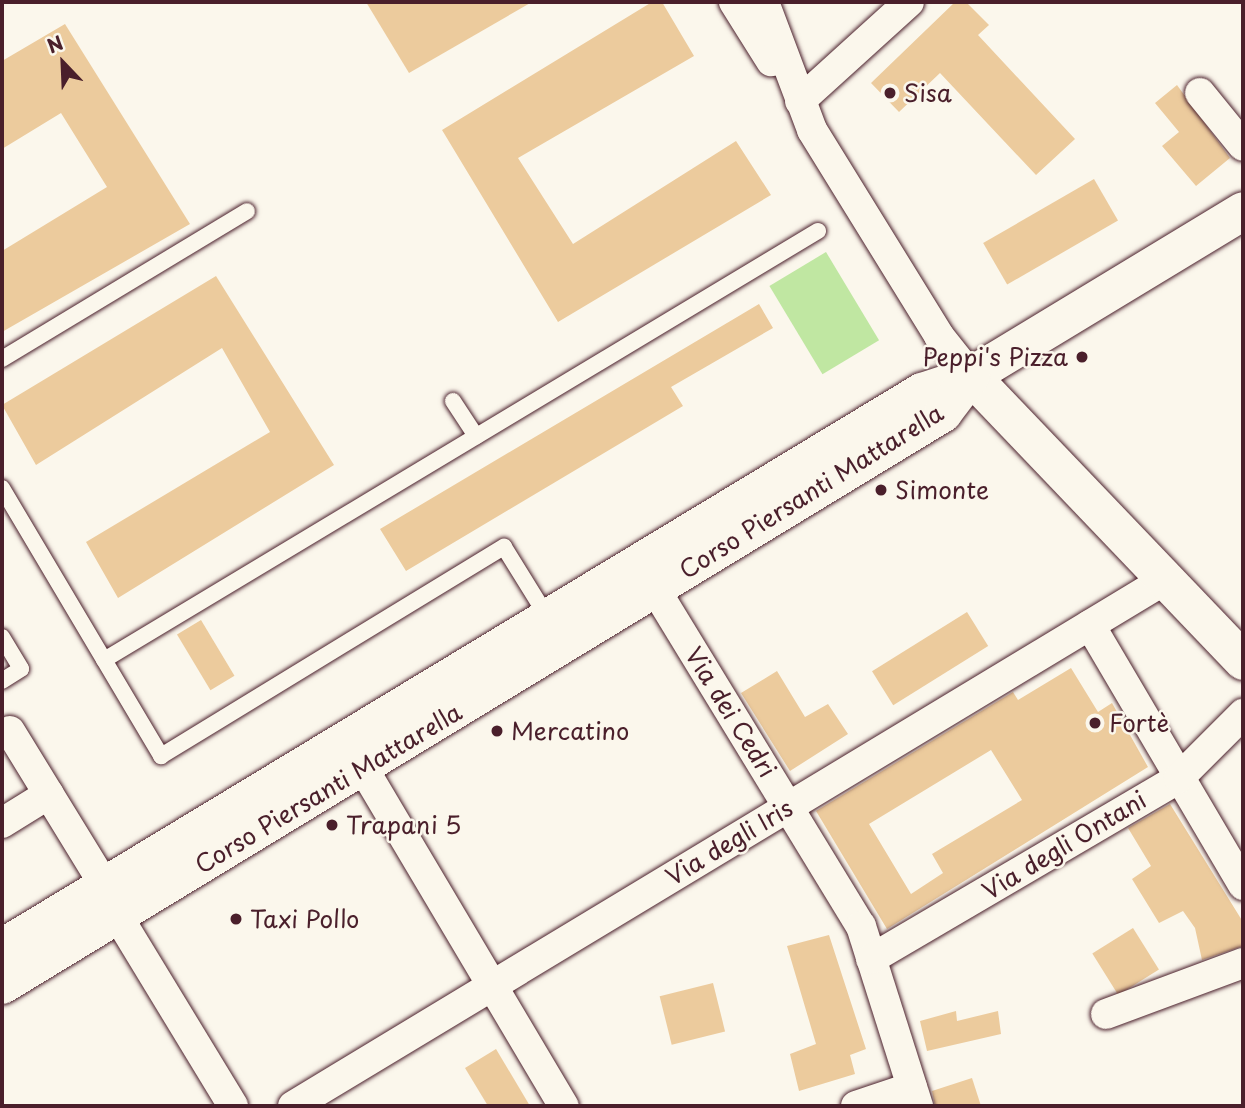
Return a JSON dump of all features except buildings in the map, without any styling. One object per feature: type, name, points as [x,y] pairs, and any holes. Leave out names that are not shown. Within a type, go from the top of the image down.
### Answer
[{"type":"main road","points":[[1243,211],[971,376],[1243,661]]},
{"type":"main road","name":"Corso Piersanti Mattarella","points":[[2,948],[111,900],[363,768],[556,631],[654,589],[943,413],[971,376]]},
{"type":"main road","name":"Corso Piersanti Mattarella","points":[[2,985],[111,900],[556,631],[922,392],[971,376]]},
{"type":"street","points":[[734,2],[939,336],[971,376]]},
{"type":"street","points":[[764,2],[812,130]]},
{"type":"street","points":[[800,101],[909,2]]},
{"type":"street","points":[[1200,93],[1243,146]]},
{"type":"street","name":"Via degli Iris","points":[[293,1106],[1166,579]]},
{"type":"street","name":"Via dei Cedri","points":[[654,589],[790,806],[861,926],[915,1096]]},
{"type":"street","points":[[1090,625],[1243,885]]},
{"type":"street","name":"Via degli Ontani","points":[[872,959],[1179,778],[1243,714]]},
{"type":"street","points":[[10,731],[233,1106]]},
{"type":"street","points":[[363,768],[564,1106]]},
{"type":"street","points":[[2,823],[49,794]]},
{"type":"street","points":[[1106,1014],[1243,963]]},
{"type":"street","points":[[856,1106],[915,1096]]},
{"type":"lane","points":[[2,359],[247,211]]},
{"type":"lane","points":[[104,660],[818,231]]},
{"type":"lane","points":[[453,401],[476,436]]},
{"type":"lane","points":[[2,488],[161,756],[504,547],[556,631]]},
{"type":"lane","points":[[2,637],[21,669],[2,681]]},
{"type":"green space","points":[[826,252],[879,340],[822,374],[769,286]]},
{"type":"place","name":"Sisa","points":[[890,93]]},
{"type":"place","name":"Peppi's Pizza","points":[[1082,357]]},
{"type":"place","name":"Simonte","points":[[881,490]]},
{"type":"place","name":"Fortè","points":[[1095,723]]},
{"type":"place","name":"Mercatino","points":[[497,731]]},
{"type":"place","name":"Trapani 5","points":[[332,825]]},
{"type":"place","name":"Taxi Pollo","points":[[236,919]]}]
